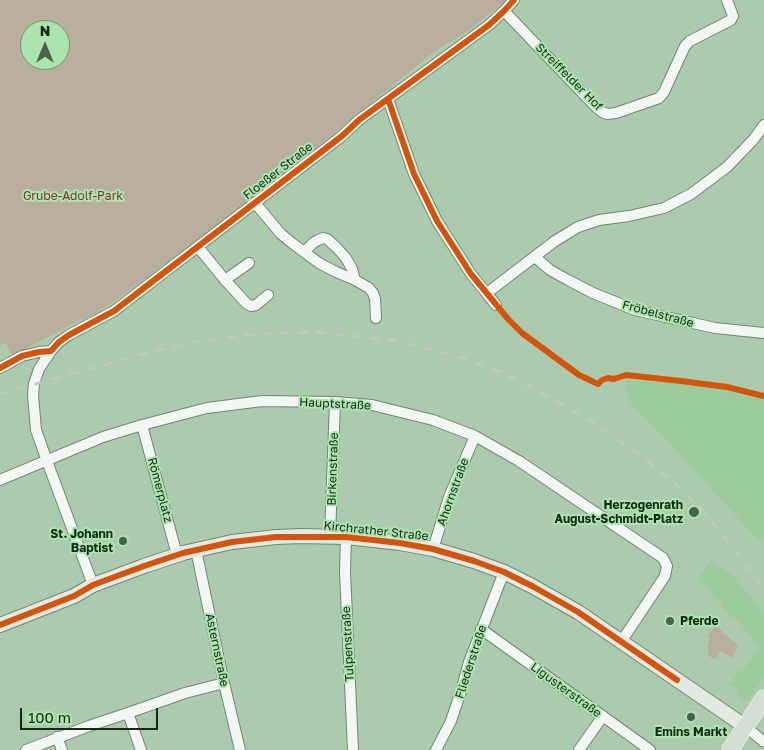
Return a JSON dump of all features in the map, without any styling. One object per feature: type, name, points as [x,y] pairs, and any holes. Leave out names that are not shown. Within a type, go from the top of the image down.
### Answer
[{"type":"main road","name":"Kirchrather Straße","points":[[0,625],[74,596],[93,585],[144,566],[177,555],[232,542],[276,537],[330,536],[400,543],[433,549],[474,561],[504,572],[532,586],[578,612],[746,727]]},
{"type":"main road","points":[[730,750],[764,698]]},
{"type":"street","name":"Floeßer Straße","points":[[47,461],[36,430],[33,396],[34,384],[40,369],[59,342],[114,311],[342,136],[359,120],[490,25],[514,0]]},
{"type":"street","name":"Streiffelder Hof","points":[[504,11],[596,107],[607,114],[616,113],[659,98],[664,92],[684,46],[690,40],[731,20],[734,16],[727,0]]},
{"type":"street","points":[[388,98],[418,184],[437,221],[470,274],[496,305]]},
{"type":"street","points":[[487,293],[578,227],[599,220],[629,216],[664,208],[692,194],[727,167],[753,140],[764,125]]},
{"type":"street","points":[[255,203],[281,234],[304,252],[336,272],[369,288],[373,294],[376,318]]},
{"type":"street","points":[[304,252],[318,240],[327,239],[346,258],[355,280]]},
{"type":"street","points":[[198,246],[247,304],[251,306],[256,305],[268,295]]},
{"type":"street","name":"Fröbelstraße","points":[[535,257],[550,270],[568,280],[593,293],[635,310],[715,328],[764,333]]},
{"type":"street","points":[[225,280],[249,263]]},
{"type":"street","points":[[0,368],[22,356],[51,351]]},
{"type":"street","name":"Hauptstraße","points":[[0,480],[103,437],[207,408],[262,401],[335,402],[372,405],[434,420],[475,436],[519,461],[663,558],[666,566],[665,576],[622,642]]},
{"type":"street","name":"Birkenstraße","points":[[330,536],[335,402]]},
{"type":"street","name":"Römerplatz","points":[[142,425],[177,555]]},
{"type":"street","name":"Ahornstraße","points":[[433,549],[449,497],[475,436]]},
{"type":"street","points":[[47,461],[93,585]]},
{"type":"street","name":"Tulpenstraße","points":[[346,537],[345,572],[353,750]]},
{"type":"street","name":"Asternstraße","points":[[196,550],[240,750]]},
{"type":"street","name":"Fliederstraße","points":[[436,750],[451,721],[469,662],[504,572]]},
{"type":"street","name":"Ligusterstraße","points":[[481,629],[650,750]]},
{"type":"street","points":[[26,750],[89,726],[224,683]]},
{"type":"street","points":[[128,713],[141,750]]},
{"type":"street","points":[[579,750],[603,716]]},
{"type":"street","points":[[746,727],[764,742]]},
{"type":"street","points":[[57,737],[62,750]]},
{"type":"shaded area","points":[[626,380],[674,383],[728,390],[764,399],[764,541],[756,538],[677,451],[633,406],[627,397]]},
{"type":"shaded area","points":[[711,560],[732,575],[764,613],[764,677],[747,701],[737,695],[740,690],[730,684],[740,669],[743,671],[759,646],[734,616],[731,618],[721,605],[723,602],[708,592],[710,589],[697,580]]},
{"type":"green space","name":"Grube-Adolf-Park","points":[[0,0],[506,0],[465,33],[435,51],[248,202],[123,295],[90,317],[80,320],[12,356],[6,343],[0,345]]},
{"type":"green space","points":[[715,625],[738,646],[732,658],[720,651],[715,659],[709,656],[708,645],[710,639],[708,636]]},
{"type":"railway","points":[[0,394],[149,352],[201,341],[246,335],[317,332],[398,341],[457,356],[501,372],[536,389],[608,432],[667,476],[702,510],[764,589]]},
{"type":"cycle path","points":[[0,368],[22,356],[51,351],[69,335],[114,311],[342,136],[359,120],[489,25],[514,0]]},
{"type":"cycle path","points":[[388,99],[414,174],[437,221],[471,274],[522,333],[579,375],[598,384],[608,378],[614,379],[626,375],[727,387],[764,396]]},
{"type":"cycle path","points":[[0,625],[74,596],[93,585],[183,553],[232,542],[276,537],[346,537],[433,549],[504,572],[578,612],[677,680]]},
{"type":"place","name":"Herzogenrath August-Schmidt-Platz","points":[[694,512]]},
{"type":"place","name":"St. Johann Baptist","points":[[123,541]]},
{"type":"place","name":"Pferde","points":[[670,621]]},
{"type":"place","name":"Emins Markt","points":[[691,717]]}]
